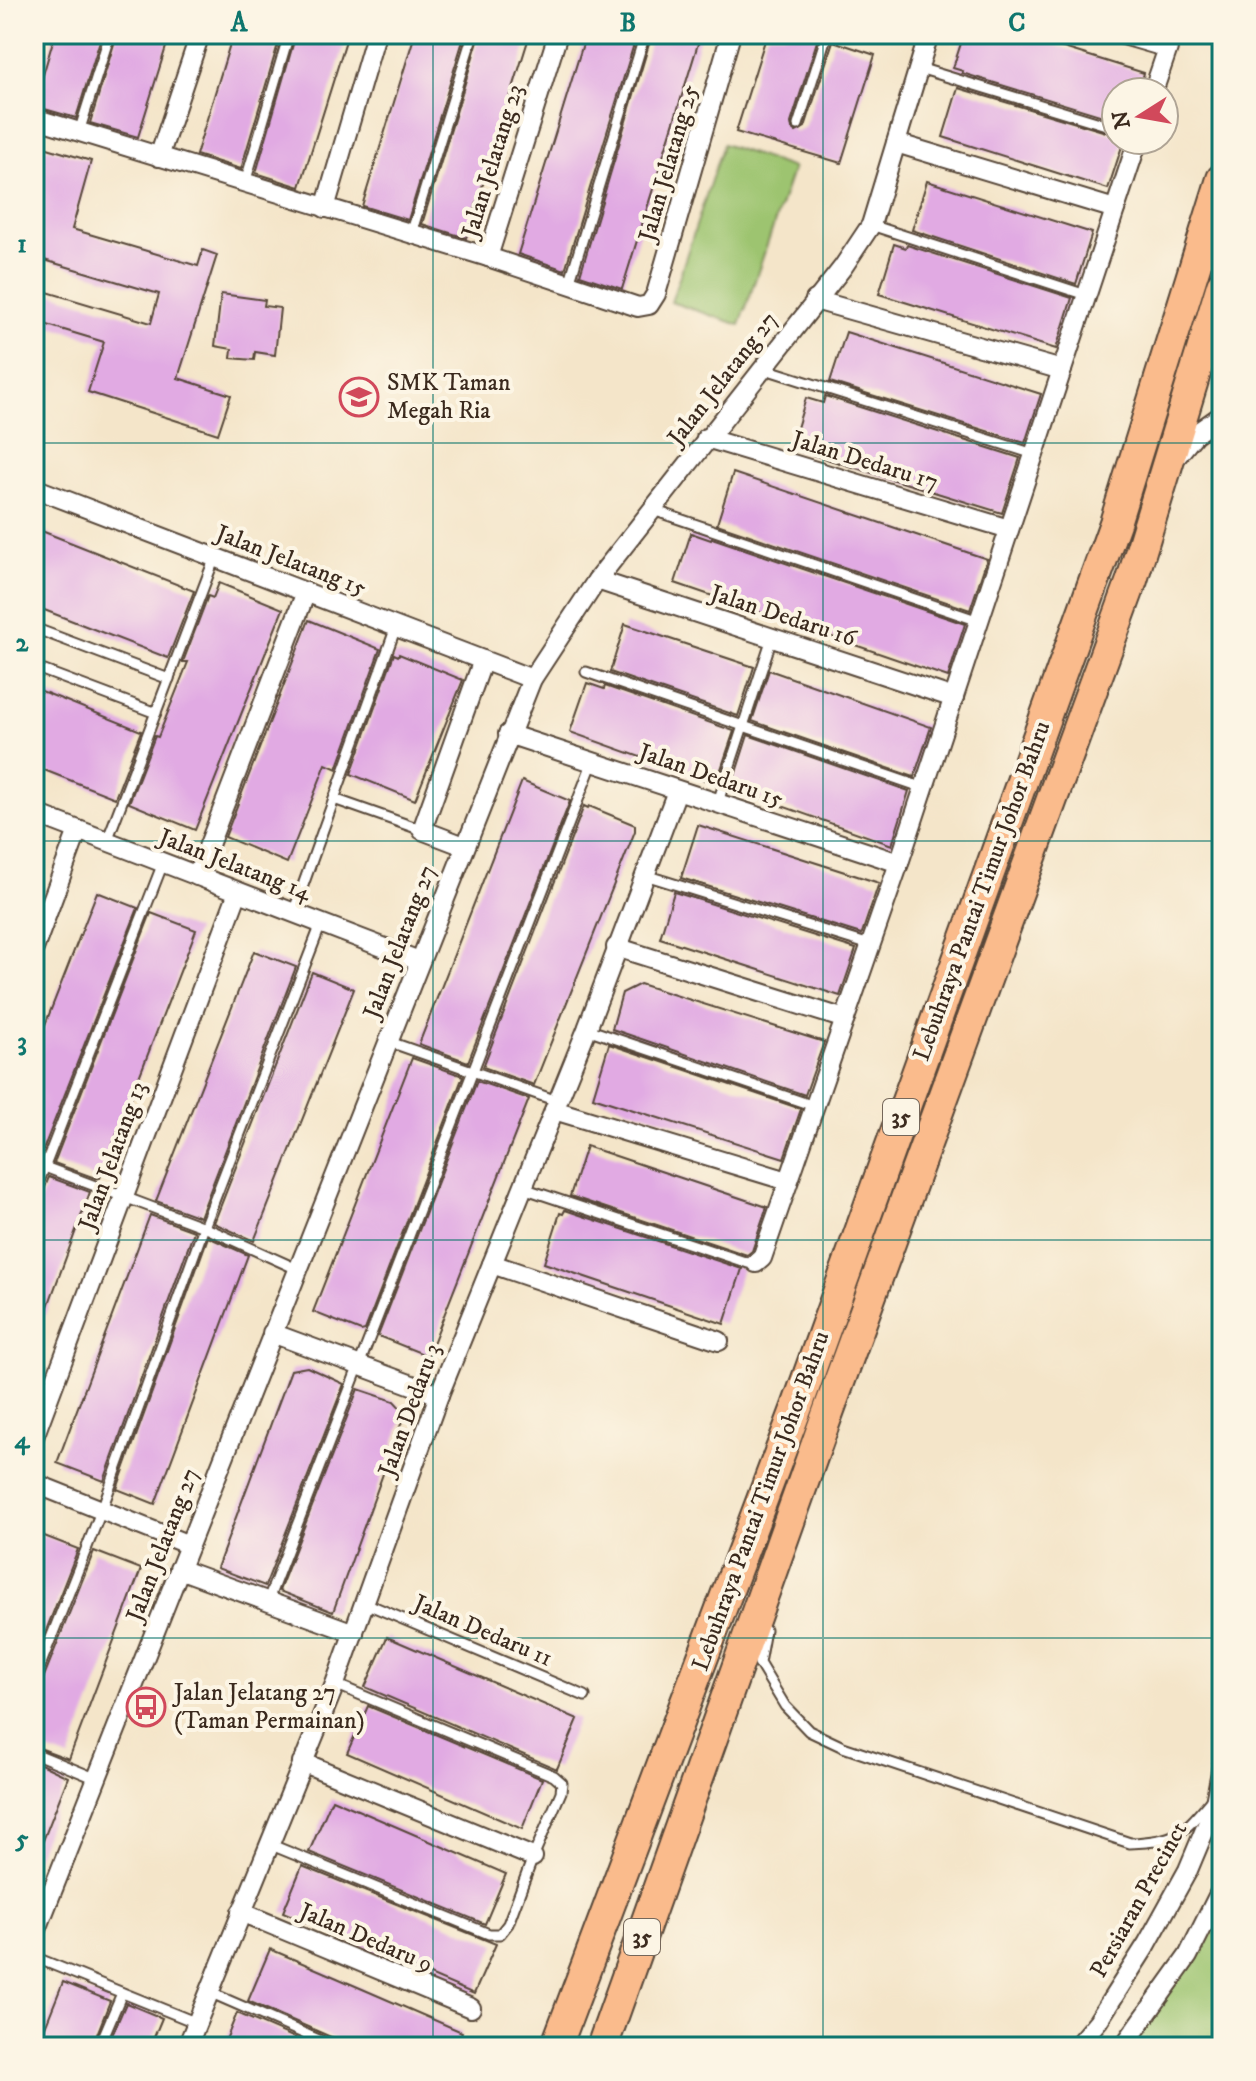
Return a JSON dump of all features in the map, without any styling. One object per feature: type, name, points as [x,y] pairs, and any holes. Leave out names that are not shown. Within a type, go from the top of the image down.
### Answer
[{"type":"highway","name":"Lebuhraya Pantai Timur Johor Bahru","points":[[556,2047],[797,1407],[1115,523],[1222,179]]},
{"type":"highway","name":"Lebuhraya Pantai Timur Johor Bahru","points":[[602,2047],[1132,580],[1222,285]]},
{"type":"street","points":[[159,157],[200,34]]},
{"type":"street","points":[[325,208],[376,34]]},
{"type":"street","name":"Jalan Jelatang 23","points":[[488,257],[558,34]]},
{"type":"street","name":"Jalan Jelatang 25","points":[[569,284],[638,307],[649,305],[656,294],[731,34]]},
{"type":"street","name":"Jalan Jelatang 27","points":[[34,1937],[532,679],[597,580],[843,267],[871,225],[929,34]]},
{"type":"street","points":[[1120,34],[1170,41],[1158,76]]},
{"type":"street","points":[[34,118],[569,284]]},
{"type":"street","points":[[896,143],[1115,209]]},
{"type":"street","points":[[756,1263],[762,1258],[899,863],[1133,156]]},
{"type":"street","points":[[815,300],[1062,370]]},
{"type":"street","points":[[1164,478],[1195,434],[1222,415]]},
{"type":"street","name":"Jalan Dedaru 17","points":[[706,438],[1009,529]]},
{"type":"street","name":"Jalan Jelatang 15","points":[[34,488],[532,679]]},
{"type":"street","name":"Jalan Dedaru 16","points":[[597,580],[954,698]]},
{"type":"street","points":[[197,876],[306,592]]},
{"type":"street","points":[[464,846],[422,830],[483,660]]},
{"type":"street","name":"Jalan Dedaru 15","points":[[508,734],[899,863]]},
{"type":"street","name":"Jalan Dedaru 3","points":[[187,2047],[335,1684],[439,1395],[587,1029],[677,791]]},
{"type":"street","name":"Jalan Jelatang 14","points":[[34,813],[419,961]]},
{"type":"street","points":[[34,949],[78,830]]},
{"type":"street","name":"Jalan Jelatang 13","points":[[34,1437],[238,892]]},
{"type":"street","points":[[616,947],[845,1019]]},
{"type":"street","points":[[556,1106],[788,1181]]},
{"type":"street","points":[[492,1264],[719,1341]]},
{"type":"street","points":[[272,1333],[439,1395]]},
{"type":"street","points":[[34,1483],[189,1545]]},
{"type":"street","points":[[179,1569],[354,1633]]},
{"type":"street","points":[[302,1762],[533,1857]]},
{"type":"street","name":"Persiaran Precinct","points":[[1076,2047],[1098,2021],[1182,1883],[1214,1808],[1222,1766]]},
{"type":"street","points":[[1123,2047],[1188,1956],[1222,1888]]},
{"type":"street","name":"Jalan Dedaru 9","points":[[241,1912],[471,2008]]},
{"type":"lane","points":[[79,132],[110,34]]},
{"type":"lane","points":[[245,183],[289,34]]},
{"type":"lane","points":[[411,234],[473,34]]},
{"type":"lane","points":[[569,284],[645,34]]},
{"type":"lane","points":[[798,125],[827,34]]},
{"type":"lane","points":[[919,68],[1100,123]]},
{"type":"lane","points":[[871,225],[1086,295]]},
{"type":"lane","points":[[762,368],[1034,454]]},
{"type":"lane","points":[[651,509],[979,621]]},
{"type":"lane","points":[[107,841],[215,557]]},
{"type":"lane","points":[[293,913],[396,627]]},
{"type":"lane","points":[[34,628],[169,679]]},
{"type":"lane","points":[[717,805],[772,638]]},
{"type":"lane","points":[[34,667],[156,713]]},
{"type":"lane","points":[[586,672],[924,788]]},
{"type":"lane","points":[[268,1600],[593,761]]},
{"type":"lane","points":[[334,799],[422,830]]},
{"type":"lane","points":[[34,1194],[39,1165],[163,863]]},
{"type":"lane","points":[[645,875],[870,945]]},
{"type":"lane","points":[[34,1681],[102,1509],[204,1227],[321,924]]},
{"type":"lane","points":[[587,1029],[814,1106]]},
{"type":"lane","points":[[387,1041],[474,1070],[556,1106]]},
{"type":"lane","points":[[39,1165],[204,1227],[297,1269]]},
{"type":"lane","points":[[523,1188],[748,1263],[756,1263]]},
{"type":"lane","points":[[777,1556],[759,1663],[785,1706],[809,1731],[843,1747],[1130,1843],[1158,1842],[1185,1831],[1217,1792]]},
{"type":"lane","name":"Jalan Dedaru 11","points":[[365,1603],[585,1696]]},
{"type":"lane","points":[[269,1844],[489,1934],[500,1934],[508,1924],[562,1783],[554,1776],[335,1684]]},
{"type":"lane","points":[[34,1753],[97,1779]]},
{"type":"lane","points":[[34,1957],[197,2023]]},
{"type":"lane","points":[[209,1992],[335,2047]]},
{"type":"lane","points":[[99,2047],[122,1993]]},
{"type":"green space","points":[[723,144],[793,168],[740,325],[671,302]]},
{"type":"green space","points":[[1222,1877],[1222,2047],[1115,2047],[1200,1931]]},
{"type":"building","points":[[55,34],[102,34],[76,118],[34,106]]},
{"type":"building","points":[[117,34],[170,34],[138,137],[90,123]]},
{"type":"building","points":[[233,34],[281,34],[241,169],[196,155]]},
{"type":"building","points":[[296,34],[348,34],[300,187],[256,173]]},
{"type":"building","points":[[415,34],[465,34],[408,220],[362,206]]},
{"type":"building","points":[[480,34],[530,34],[466,238],[422,224]]},
{"type":"building","points":[[586,34],[637,34],[565,270],[518,254]]},
{"type":"building","points":[[652,34],[701,34],[622,289],[580,275]]},
{"type":"building","points":[[767,34],[804,34],[818,38],[791,123],[796,132],[805,127],[833,41],[875,55],[841,163],[736,132]]},
{"type":"building","points":[[964,34],[1019,34],[1144,73],[1143,76],[1100,76],[1100,115],[953,68]]},
{"type":"building","points":[[958,88],[1100,130],[1100,156],[1119,156],[1108,189],[943,137]]},
{"type":"building","points":[[34,144],[91,161],[72,229],[198,266],[203,250],[217,255],[178,378],[231,395],[218,434],[88,392],[104,342],[34,321],[34,288],[151,323],[159,294],[34,257]]},
{"type":"building","points":[[927,181],[1092,233],[1076,284],[912,230]]},
{"type":"building","points":[[894,244],[906,248],[907,245],[1072,298],[1056,349],[879,294]]},
{"type":"building","points":[[221,294],[265,300],[264,306],[280,308],[275,355],[255,352],[254,360],[231,358],[232,349],[215,346]]},
{"type":"building","points":[[846,332],[1041,394],[1025,443],[830,382]]},
{"type":"building","points":[[825,396],[1020,458],[1002,513],[791,448],[806,398],[823,403]]},
{"type":"building","points":[[733,473],[987,559],[970,610],[717,524]]},
{"type":"building","points":[[34,528],[194,591],[168,658],[34,606]]},
{"type":"building","points":[[691,533],[965,624],[948,677],[675,583]]},
{"type":"building","points":[[219,583],[283,609],[195,830],[129,803],[188,662],[183,662],[208,596],[213,598]]},
{"type":"building","points":[[309,620],[380,649],[337,769],[326,764],[287,863],[225,837]]},
{"type":"building","points":[[625,624],[754,667],[738,716],[610,672]]},
{"type":"building","points":[[394,654],[463,680],[415,800],[351,774]]},
{"type":"building","points":[[769,670],[931,727],[914,777],[752,721]]},
{"type":"building","points":[[587,683],[604,689],[605,686],[734,731],[716,784],[570,732]]},
{"type":"building","points":[[34,688],[141,731],[115,798],[34,766]]},
{"type":"building","points":[[748,735],[909,791],[892,845],[731,788]]},
{"type":"building","points":[[522,781],[570,801],[468,1062],[419,1044]]},
{"type":"building","points":[[584,806],[635,825],[635,831],[534,1085],[483,1067]]},
{"type":"building","points":[[698,825],[879,883],[862,933],[681,878]]},
{"type":"building","points":[[97,892],[138,908],[41,1155],[34,1152],[34,1053]]},
{"type":"building","points":[[674,892],[856,949],[840,996],[660,938]]},
{"type":"building","points":[[151,913],[196,930],[100,1178],[95,1178],[54,1163]]},
{"type":"building","points":[[254,951],[296,967],[200,1217],[156,1201]]},
{"type":"building","points":[[312,972],[354,989],[254,1241],[214,1223]]},
{"type":"building","points":[[640,984],[824,1042],[805,1095],[612,1029],[622,993]]},
{"type":"building","points":[[609,1044],[801,1109],[784,1158],[593,1097]]},
{"type":"building","points":[[412,1058],[463,1076],[365,1330],[361,1331],[313,1312]]},
{"type":"building","points":[[477,1081],[529,1099],[428,1356],[378,1336]]},
{"type":"building","points":[[586,1146],[767,1207],[752,1251],[747,1255],[570,1196]]},
{"type":"building","points":[[49,1177],[90,1192],[36,1339],[34,1216]]},
{"type":"building","points":[[565,1210],[742,1269],[724,1324],[544,1263],[560,1213],[563,1214]]},
{"type":"building","points":[[150,1215],[194,1231],[104,1481],[57,1463]]},
{"type":"building","points":[[208,1237],[248,1255],[155,1504],[117,1489]]},
{"type":"building","points":[[307,1367],[344,1384],[265,1586],[217,1568],[291,1370]]},
{"type":"building","points":[[358,1389],[394,1401],[405,1413],[333,1612],[279,1591]]},
{"type":"building","points":[[34,1532],[78,1549],[34,1661]]},
{"type":"building","points":[[94,1551],[141,1569],[69,1759],[34,1746],[34,1688],[41,1684]]},
{"type":"building","points":[[387,1637],[578,1719],[557,1769],[365,1687]]},
{"type":"building","points":[[368,1706],[542,1779],[522,1829],[347,1753]]},
{"type":"building","points":[[34,1761],[68,1777],[35,1861],[34,1861]]},
{"type":"building","points":[[332,1799],[506,1874],[485,1924],[309,1852]]},
{"type":"building","points":[[302,1866],[496,1944],[474,1994],[283,1912]]},
{"type":"building","points":[[270,1949],[462,2032],[455,2047],[342,2047],[338,2040],[248,2001]]},
{"type":"building","points":[[63,1982],[110,2001],[92,2047],[37,2047]]},
{"type":"building","points":[[126,2003],[162,2018],[150,2047],[107,2047]]},
{"type":"building","points":[[237,2013],[316,2047],[223,2047]]},
{"type":"place","name":"SMK Taman Megah Ria","points":[[359,397]]},
{"type":"place","name":"Jalan Jelatang 27 (Taman Permainan)","points":[[146,1707]]}]
